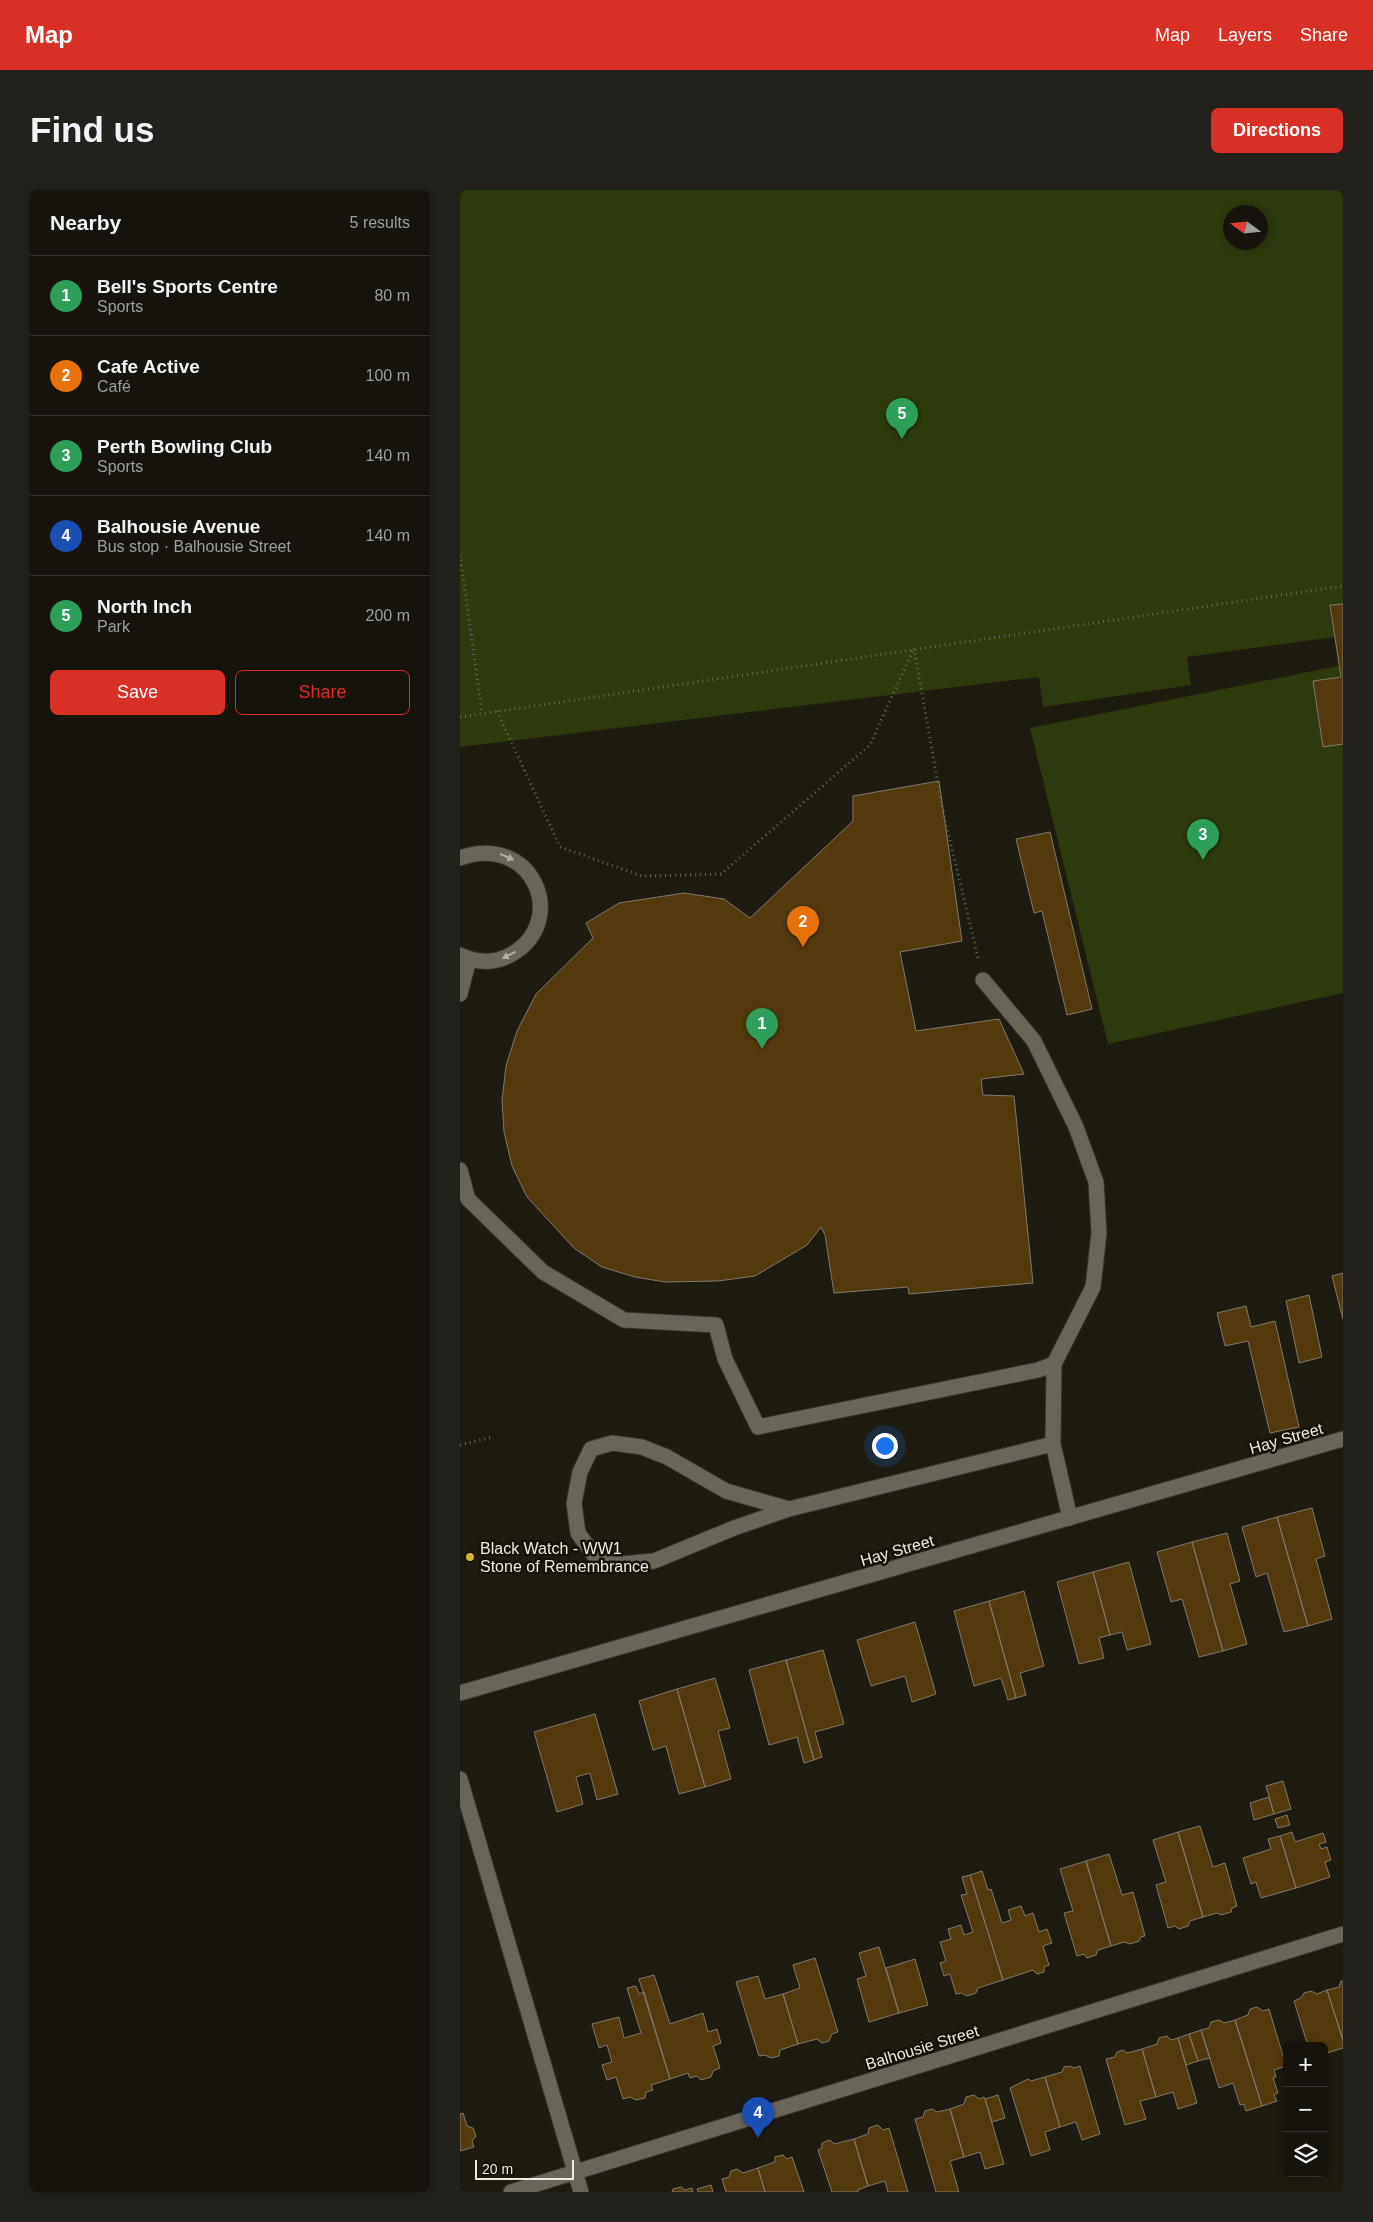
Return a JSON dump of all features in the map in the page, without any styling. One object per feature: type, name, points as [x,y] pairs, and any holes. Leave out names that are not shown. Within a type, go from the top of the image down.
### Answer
[{"type":"street","points":[[460,858],[475,853],[494,852],[511,858],[525,869],[530,876],[535,884],[540,901],[539,919],[532,936],[520,949],[504,958],[486,962],[464,957],[460,994]]},
{"type":"street","points":[[983,980],[1034,1041],[1076,1127],[1096,1182],[1099,1232],[1093,1287],[1054,1364],[1053,1444],[1070,1518]]},
{"type":"street","points":[[460,1170],[468,1199],[543,1272],[624,1320],[716,1324],[725,1359],[758,1427],[1038,1370],[1054,1364]]},
{"type":"street","name":"Hay Street","points":[[460,1693],[1343,1440]]},
{"type":"street","points":[[789,1509],[726,1491],[684,1466],[642,1447],[612,1443],[591,1450],[580,1472],[574,1503],[578,1533],[594,1555],[621,1564],[654,1562],[734,1528],[789,1509],[1053,1444]]},
{"type":"street","points":[[460,1779],[581,2192]]},
{"type":"street","name":"Balhousie Street","points":[[511,2192],[1343,1934]]},
{"type":"path","points":[[460,555],[482,713]]},
{"type":"path","points":[[460,717],[914,648],[1343,586]]},
{"type":"path","points":[[497,711],[560,847],[642,876],[721,874],[870,746],[914,648]]},
{"type":"path","points":[[914,648],[942,807],[983,980]]},
{"type":"path","points":[[460,1446],[492,1437]]},
{"type":"green space","points":[[460,190],[1343,190],[1343,636],[1187,657],[1191,685],[1043,707],[1039,677],[460,747]]},
{"type":"green space","points":[[1343,665],[1343,993],[1108,1044],[1030,728]]},
{"type":"building","points":[[1343,604],[1343,744],[1323,747],[1313,681],[1341,677],[1330,605]]},
{"type":"building","points":[[939,781],[962,941],[900,952],[916,1031],[999,1019],[1024,1074],[981,1079],[983,1095],[1014,1096],[1033,1283],[909,1294],[908,1287],[834,1293],[825,1235],[821,1227],[807,1245],[755,1276],[718,1281],[665,1282],[635,1277],[602,1267],[574,1248],[527,1197],[512,1166],[504,1132],[502,1100],[506,1066],[517,1031],[536,994],[593,938],[586,923],[619,903],[684,893],[724,899],[750,918],[853,821],[853,796]]},
{"type":"building","points":[[1050,832],[1092,1009],[1067,1015],[1042,911],[1034,913],[1016,839]]},
{"type":"building","points":[[1343,1273],[1343,1319],[1332,1276]]},
{"type":"building","points":[[1309,1295],[1322,1357],[1299,1363],[1286,1301]]},
{"type":"building","points":[[1246,1306],[1251,1327],[1275,1321],[1299,1427],[1270,1433],[1248,1341],[1225,1346],[1217,1313]]},
{"type":"building","points":[[1312,1508],[1325,1556],[1316,1559],[1332,1619],[1308,1626],[1277,1517]]},
{"type":"building","points":[[1277,1517],[1308,1626],[1284,1632],[1267,1573],[1256,1577],[1242,1527]]},
{"type":"building","points":[[1227,1533],[1240,1581],[1230,1584],[1247,1644],[1223,1651],[1192,1542]]},
{"type":"building","points":[[1192,1542],[1223,1651],[1199,1657],[1182,1599],[1171,1602],[1157,1552]]},
{"type":"building","points":[[1129,1562],[1151,1644],[1127,1650],[1122,1632],[1110,1635],[1093,1572]]},
{"type":"building","points":[[1093,1572],[1110,1635],[1099,1638],[1104,1658],[1079,1664],[1057,1582]]},
{"type":"building","points":[[1024,1591],[1044,1666],[1020,1673],[1026,1695],[1016,1698],[989,1601]]},
{"type":"building","points":[[989,1601],[1016,1698],[1008,1700],[1001,1678],[974,1686],[954,1611]]},
{"type":"building","points":[[915,1622],[936,1694],[912,1702],[905,1676],[871,1686],[857,1640]]},
{"type":"building","points":[[823,1650],[844,1724],[815,1732],[822,1757],[814,1760],[786,1660]]},
{"type":"building","points":[[786,1660],[814,1760],[804,1763],[797,1737],[769,1745],[749,1670]]},
{"type":"building","points":[[715,1678],[730,1728],[718,1731],[731,1779],[705,1787],[677,1689]]},
{"type":"building","points":[[677,1689],[705,1787],[679,1794],[666,1746],[653,1750],[639,1701]]},
{"type":"building","points":[[595,1714],[618,1794],[597,1800],[590,1773],[576,1777],[583,1804],[557,1812],[534,1732]]},
{"type":"building","points":[[1283,1781],[1291,1809],[1274,1814],[1266,1786]]},
{"type":"building","points":[[1269,1797],[1274,1814],[1254,1820],[1250,1803]]},
{"type":"building","points":[[1287,1815],[1290,1825],[1278,1828],[1275,1819]]},
{"type":"building","points":[[1200,1826],[1213,1867],[1225,1863],[1237,1906],[1232,1908],[1231,1912],[1221,1915],[1217,1913],[1203,1917],[1178,1832]]},
{"type":"building","points":[[1178,1832],[1203,1917],[1190,1921],[1188,1926],[1179,1929],[1175,1926],[1168,1928],[1156,1885],[1166,1882],[1153,1840]]},
{"type":"building","points":[[1292,1832],[1295,1842],[1323,1833],[1326,1842],[1319,1844],[1321,1849],[1327,1847],[1331,1860],[1325,1862],[1330,1877],[1296,1888],[1280,1836]]},
{"type":"building","points":[[1280,1836],[1296,1888],[1261,1898],[1256,1882],[1251,1884],[1243,1858],[1271,1849],[1268,1839]]},
{"type":"building","points":[[1109,1854],[1122,1895],[1133,1892],[1145,1936],[1141,1937],[1139,1941],[1130,1944],[1124,1942],[1111,1946],[1086,1861]]},
{"type":"building","points":[[1086,1861],[1111,1946],[1098,1950],[1096,1955],[1087,1958],[1084,1954],[1077,1956],[1064,1913],[1073,1911],[1060,1869]]},
{"type":"building","points":[[982,1871],[988,1890],[991,1889],[1002,1923],[1011,1920],[1008,1910],[1021,1906],[1025,1916],[1033,1913],[1039,1932],[1047,1929],[1052,1943],[1043,1946],[1049,1965],[1044,1967],[1044,1972],[1037,1974],[1033,1970],[1003,1980],[970,1875]]},
{"type":"building","points":[[970,1875],[1003,1980],[978,1988],[976,1993],[967,1996],[962,1993],[956,1994],[950,1974],[944,1976],[940,1963],[946,1961],[940,1942],[951,1939],[948,1929],[961,1925],[964,1935],[973,1932],[961,1895],[967,1894],[962,1877]]},
{"type":"building","points":[[879,1947],[899,2013],[869,2022],[857,1979],[866,1976],[859,1953]]},
{"type":"building","points":[[815,1958],[838,2032],[832,2034],[829,2041],[822,2043],[817,2039],[798,2044],[783,1994],[800,1988],[793,1965]]},
{"type":"building","points":[[915,1959],[928,2005],[899,2013],[886,1968]]},
{"type":"building","points":[[654,1975],[670,2024],[703,2013],[708,2032],[717,2029],[721,2043],[713,2046],[720,2068],[713,2071],[711,2077],[701,2080],[697,2076],[690,2078],[688,2073],[670,2079],[639,1979]]},
{"type":"building","points":[[758,1976],[765,1999],[783,1994],[798,2044],[780,2050],[779,2056],[771,2058],[765,2055],[759,2056],[736,1982]]},
{"type":"building","points":[[1341,1981],[1343,1981],[1343,2040],[1327,1990],[1339,1987]]},
{"type":"building","points":[[636,1986],[639,1994],[644,1992],[670,2079],[651,2085],[653,2090],[646,2092],[645,2098],[636,2100],[630,2097],[623,2099],[616,2077],[607,2080],[602,2065],[612,2062],[607,2045],[599,2048],[592,2024],[619,2017],[624,2038],[641,2033],[627,1988]]},
{"type":"building","points":[[1327,1990],[1343,2040],[1343,2048],[1328,2053],[1328,2042],[1307,2042],[1294,2001],[1301,1998],[1304,1993],[1311,1991],[1317,1994]]},
{"type":"building","points":[[1257,2007],[1263,2011],[1269,2009],[1283,2056],[1283,2067],[1274,2070],[1276,2077],[1273,2078],[1278,2093],[1274,2095],[1277,2101],[1262,2106],[1235,2020],[1248,2015],[1250,2009]]},
{"type":"building","points":[[1219,2020],[1224,2023],[1235,2020],[1262,2106],[1246,2111],[1244,2104],[1240,2105],[1233,2083],[1219,2088],[1201,2030],[1209,2028],[1211,2022]]},
{"type":"building","points":[[1201,2030],[1210,2058],[1198,2061],[1189,2034]]},
{"type":"building","points":[[1189,2034],[1198,2061],[1186,2065],[1178,2038]]},
{"type":"building","points":[[1167,2036],[1171,2040],[1178,2038],[1197,2103],[1178,2109],[1173,2092],[1156,2097],[1142,2049],[1157,2044],[1159,2038]]},
{"type":"building","points":[[1142,2049],[1156,2097],[1140,2101],[1146,2119],[1125,2125],[1106,2059],[1115,2057],[1117,2052],[1123,2050],[1127,2053]]},
{"type":"building","points":[[1070,2066],[1074,2068],[1080,2066],[1100,2134],[1082,2140],[1076,2122],[1060,2127],[1045,2077],[1062,2072],[1064,2067]]},
{"type":"building","points":[[1045,2077],[1060,2127],[1045,2132],[1050,2150],[1031,2156],[1010,2088],[1028,2079],[1031,2081]]},
{"type":"building","points":[[974,2095],[979,2099],[984,2097],[985,2099],[1004,2164],[985,2169],[980,2152],[964,2157],[950,2109],[964,2104],[966,2097]]},
{"type":"building","points":[[998,2095],[1005,2118],[992,2122],[985,2099]]},
{"type":"building","points":[[932,2109],[937,2112],[950,2109],[964,2157],[950,2161],[959,2192],[936,2192],[915,2119],[923,2117],[925,2111]]},
{"type":"building","points":[[463,2113],[467,2126],[473,2128],[476,2136],[472,2141],[474,2147],[460,2151],[460,2114]]},
{"type":"building","points":[[878,2125],[883,2130],[889,2128],[908,2192],[888,2192],[885,2181],[868,2186],[854,2139],[868,2134],[869,2128]]},
{"type":"building","points":[[854,2139],[868,2186],[858,2190],[858,2192],[832,2192],[818,2150],[822,2148],[822,2143],[830,2140],[834,2144]]},
{"type":"building","points":[[783,2155],[787,2159],[792,2157],[804,2192],[765,2192],[758,2168],[775,2162],[775,2157]]},
{"type":"building","points":[[758,2168],[765,2192],[726,2192],[722,2179],[729,2177],[731,2171],[737,2169],[743,2173]]},
{"type":"building","points":[[711,2185],[713,2192],[698,2192],[697,2189]]},
{"type":"building","points":[[681,2187],[685,2190],[692,2188],[693,2192],[672,2192],[673,2189]]},
{"type":"place","name":"North Inch","points":[[902,439]]},
{"type":"place","name":"Perth Bowling Club","points":[[1203,860]]},
{"type":"place","name":"Cafe Active","points":[[803,947]]},
{"type":"place","name":"Bell's Sports Centre","points":[[762,1049]]},
{"type":"place","name":"Black Watch - WW1 Stone of Remembrance","points":[[470,1557]]},
{"type":"place","name":"Balhousie Avenue","points":[[758,2138]]}]
